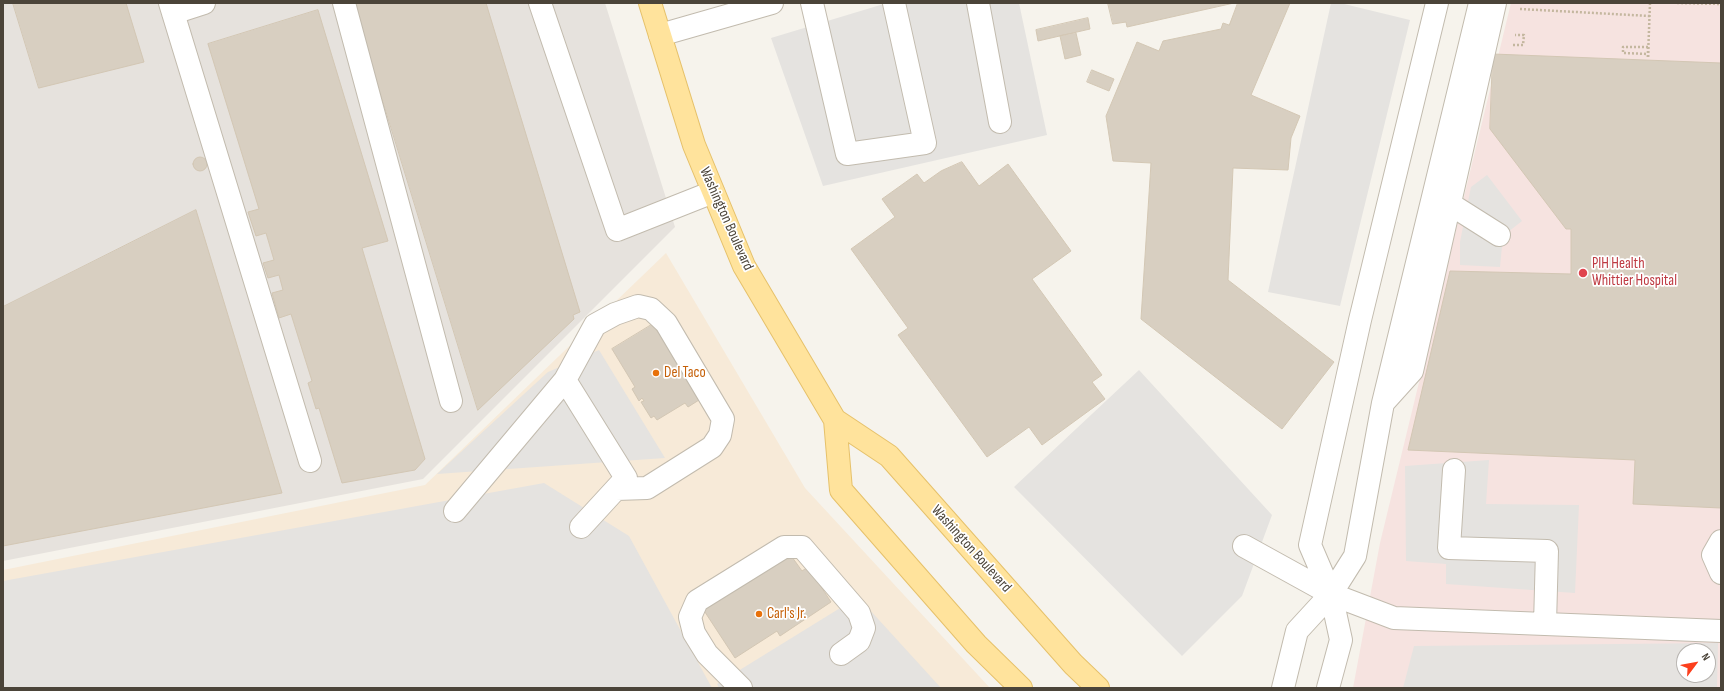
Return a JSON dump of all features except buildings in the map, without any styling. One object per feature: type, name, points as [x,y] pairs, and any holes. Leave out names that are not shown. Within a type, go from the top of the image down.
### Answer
[{"type":"main road","name":"Washington Boulevard","points":[[650,3],[694,145],[744,266],[835,420],[841,490],[976,644],[1021,688]]},
{"type":"main road","name":"Washington Boulevard","points":[[835,420],[889,456],[1073,664],[1098,688]]},
{"type":"lane","points":[[204,3],[172,8],[310,461]]},
{"type":"lane","points":[[344,3],[451,401]]},
{"type":"lane","points":[[540,3],[617,230],[713,192]]},
{"type":"lane","points":[[812,3],[847,154],[925,143],[894,3]]},
{"type":"lane","points":[[978,3],[1000,122]]},
{"type":"lane","points":[[1328,688],[1341,640],[1331,594],[1310,544],[1360,320],[1437,3]]},
{"type":"lane","points":[[1282,685],[1297,631],[1331,594],[1355,556],[1383,403],[1480,3]]},
{"type":"lane","points":[[660,35],[767,4]]},
{"type":"lane","points":[[1383,403],[1412,371],[1489,34],[1504,6]]},
{"type":"lane","points":[[1450,204],[1499,235]]},
{"type":"lane","points":[[455,511],[565,380],[595,326],[615,314],[638,306],[651,309],[666,323],[723,419],[720,435],[712,447],[647,488],[616,489]]},
{"type":"lane","points":[[565,380],[626,478],[581,527]]},
{"type":"lane","points":[[1454,470],[1449,548],[1547,551],[1545,624]]},
{"type":"lane","points":[[1721,541],[1713,555],[1721,573]]},
{"type":"lane","points":[[1244,546],[1331,594],[1394,618],[1721,631]]},
{"type":"lane","points":[[741,688],[707,654],[694,633],[690,617],[697,601],[784,547],[802,547],[860,613],[864,628],[859,641],[841,654]]},
{"type":"path","points":[[1648,47],[1623,47],[1623,53],[1648,56],[1650,3]]},
{"type":"path","points":[[1677,3],[1721,4]]},
{"type":"path","points":[[1504,6],[1650,16]]},
{"type":"path","points":[[1523,45],[1524,35]]},
{"type":"shaded area","points":[[3,3],[605,3],[675,227],[423,479],[3,561]]},
{"type":"shaded area","points":[[887,3],[1019,3],[1047,135],[823,186],[771,38]]},
{"type":"shaded area","points":[[1331,3],[1340,3],[1410,20],[1340,306],[1268,292]]},
{"type":"shaded area","name":"PIH Health Whittier Hospital","points":[[1511,3],[1721,3],[1721,688],[1353,688],[1380,543]]},
{"type":"shaded area","points":[[1487,175],[1522,221],[1503,236],[1500,267],[1460,265],[1460,242],[1471,187]]},
{"type":"shaded area","points":[[666,253],[805,488],[990,688],[3,688],[3,570],[425,485]]},
{"type":"shaded area","points":[[599,350],[665,458],[437,474],[548,372]]},
{"type":"shaded area","points":[[1139,370],[1272,515],[1242,596],[1182,656],[1014,487]]},
{"type":"shaded area","points":[[1489,460],[1486,504],[1579,505],[1575,593],[1446,584],[1446,564],[1406,561],[1405,466]]},
{"type":"shaded area","points":[[544,483],[629,536],[712,688],[3,688],[3,581]]},
{"type":"shaded area","points":[[858,597],[941,688],[719,688],[717,684]]},
{"type":"shaded area","points":[[1676,643],[1676,683],[1716,683],[1716,643],[1718,643],[1717,688],[1403,688],[1414,646]]},
{"type":"place","name":"PIH Health Whittier Hospital","points":[[1583,273]]},
{"type":"place","name":"Del Taco","points":[[656,373]]},
{"type":"place","name":"Carl's Jr.","points":[[759,614]]}]
